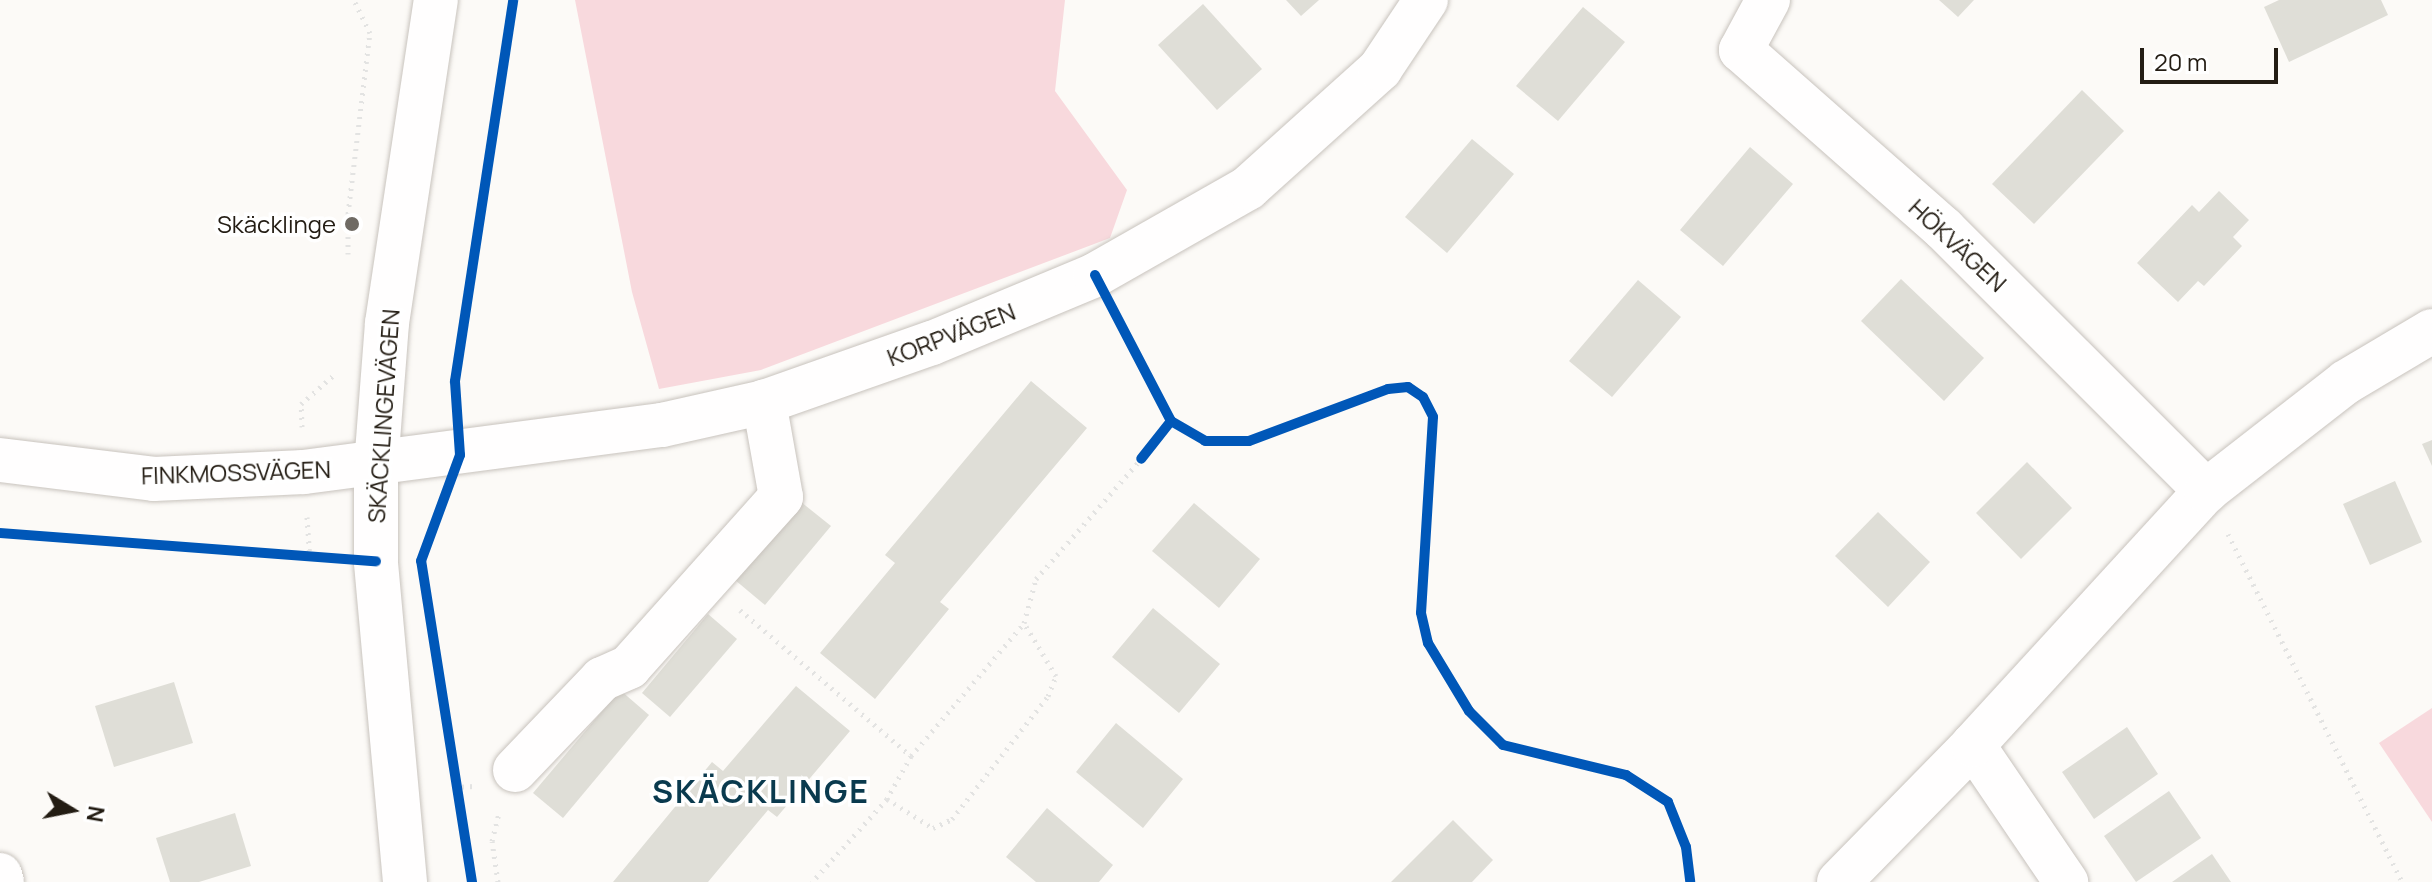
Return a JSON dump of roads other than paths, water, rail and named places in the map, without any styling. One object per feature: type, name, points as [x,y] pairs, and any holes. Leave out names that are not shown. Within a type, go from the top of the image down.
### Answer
[{"type":"street","name":"SKÄCKLINGEVÄGEN","points":[[405,882],[376,561],[376,466],[387,323],[436,0]]},
{"type":"street","name":"KORPVÄGEN","points":[[376,466],[662,425],[764,402],[932,343],[1095,275],[1248,188],[1380,69],[1426,0]]},
{"type":"street","name":"HÖKVÄGEN","points":[[1768,0],[1741,50],[1944,229],[2206,491]]},
{"type":"street","points":[[1839,882],[1973,745],[2206,491],[2346,382],[2432,331]]},
{"type":"street","points":[[515,770],[602,679],[629,667],[781,497],[764,402]]},
{"type":"street","name":"FINKMOSSVÄGEN","points":[[0,460],[154,479],[376,466]]},
{"type":"street","points":[[1973,745],[2066,882]]},
{"type":"street","points":[[0,875],[2,882]]},
{"type":"place","name":"Skäcklinge","points":[[352,224]]},
{"type":"district","name":"SKÄCKLINGE","points":[[761,791]]}]
